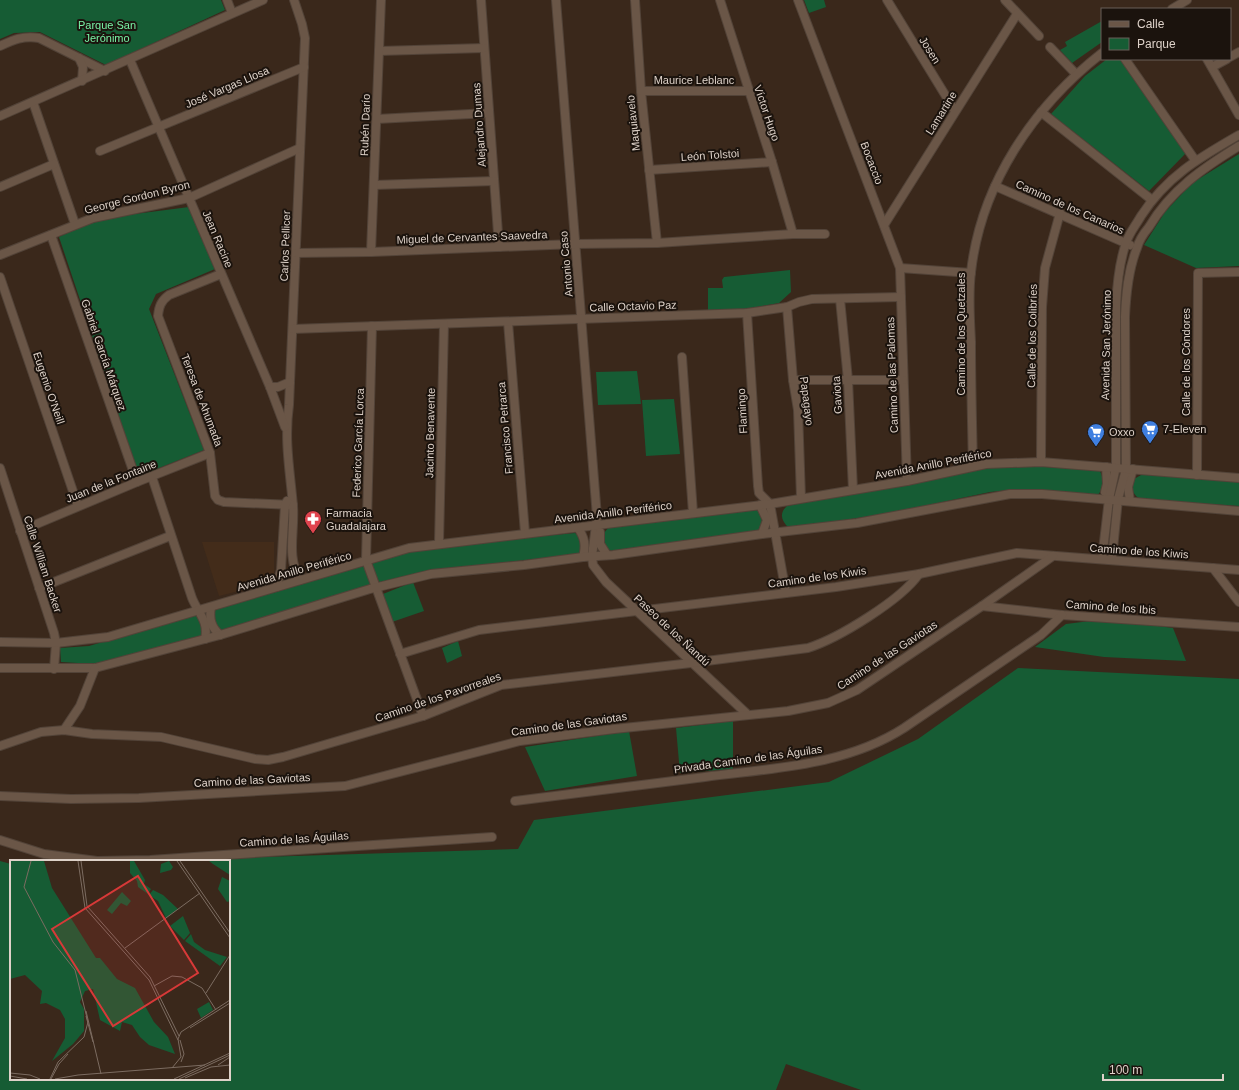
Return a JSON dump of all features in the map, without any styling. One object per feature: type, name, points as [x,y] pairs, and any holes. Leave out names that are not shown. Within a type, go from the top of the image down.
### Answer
[{"type":"street","points":[[227,0],[232,13]]},
{"type":"street","points":[[0,116],[130,60],[263,0]]},
{"type":"street","name":"Carlos Pellicer","points":[[276,587],[282,570],[290,494],[286,428],[293,329],[305,38],[294,0]]},
{"type":"street","name":"Rubén Darío","points":[[371,252],[382,0]]},
{"type":"street","name":"Alejandro Dumas","points":[[481,0],[500,247]]},
{"type":"street","name":"Antonio Caso","points":[[556,0],[597,517],[599,525]]},
{"type":"street","name":"Maquiavelo","points":[[635,0],[641,91],[657,243]]},
{"type":"street","name":"Víctor Hugo","points":[[720,0],[772,162],[793,234]]},
{"type":"street","name":"Bocaccio","points":[[798,0],[900,268]]},
{"type":"street","name":"Josen","points":[[886,0],[955,111]]},
{"type":"street","points":[[1005,0],[1039,36]]},
{"type":"street","points":[[1175,8],[1187,0]]},
{"type":"street","name":"Lamartine","points":[[884,225],[1017,14]]},
{"type":"street","points":[[0,46],[29,36],[39,38],[105,70]]},
{"type":"street","points":[[1050,47],[1076,74]]},
{"type":"street","points":[[379,52],[484,48]]},
{"type":"street","name":"Camino de los Quetzales","points":[[973,466],[971,273],[984,214],[1008,159],[1023,134],[1076,74],[1101,54]]},
{"type":"street","points":[[79,58],[83,68],[82,81]]},
{"type":"street","name":"Jean Racine","points":[[130,60],[270,387],[286,428]]},
{"type":"street","points":[[1126,60],[1195,160]]},
{"type":"street","points":[[1208,60],[1239,115]]},
{"type":"street","points":[[1212,67],[1225,60]]},
{"type":"street","name":"José Vargas Llosa","points":[[100,151],[304,67]]},
{"type":"street","name":"Maurice Leblanc","points":[[641,91],[748,91]]},
{"type":"street","points":[[33,102],[75,224]]},
{"type":"street","points":[[1041,112],[1152,200]]},
{"type":"street","points":[[377,119],[489,113]]},
{"type":"street","name":"Avenida San Jerónimo","points":[[1102,559],[1116,467],[1116,306],[1118,283],[1126,243],[1152,200],[1175,176],[1195,160],[1239,135]]},
{"type":"street","name":"Avenida San Jerónimo","points":[[1112,559],[1110,499],[1129,469],[1125,317],[1126,292],[1136,248],[1152,221],[1178,189],[1206,167],[1239,146]]},
{"type":"street","name":"George Gordon Byron","points":[[0,255],[52,235],[75,224],[97,217],[189,198],[300,148]]},
{"type":"street","name":"León Tolstoi","points":[[649,170],[772,162]]},
{"type":"street","points":[[0,187],[54,164]]},
{"type":"street","points":[[374,185],[494,181]]},
{"type":"street","name":"Camino de los Canarios","points":[[995,186],[1136,248]]},
{"type":"street","name":"Calle de los Colibríes","points":[[1041,462],[1042,307],[1045,268],[1060,214]]},
{"type":"street","name":"Miguel de Cervantes Saavedra","points":[[296,253],[371,252],[575,244],[657,243],[793,234],[825,234]]},
{"type":"street","name":"Gabriel García Márquez","points":[[52,235],[137,482]]},
{"type":"street","points":[[900,268],[971,273]]},
{"type":"street","name":"Camino de las Palomas","points":[[900,268],[907,481]]},
{"type":"street","name":"Calle de los Cóndores","points":[[1197,475],[1198,273],[1239,272]]},
{"type":"street","name":"Teresa de Ahumada","points":[[221,274],[169,295],[162,300],[159,307],[158,316],[210,454],[213,465],[213,490],[218,500],[224,502],[289,505]]},
{"type":"street","name":"Eugenio O'Neill","points":[[0,277],[78,506]]},
{"type":"street","name":"Calle Octavio Paz","points":[[293,329],[747,313],[787,307],[805,300],[901,298]]},
{"type":"street","name":"Gaviota","points":[[840,299],[848,380],[853,490]]},
{"type":"street","name":"Papagayo","points":[[787,307],[792,380],[798,410],[801,498]]},
{"type":"street","name":"Flamingo","points":[[747,313],[758,486],[759,493],[770,504]]},
{"type":"street","name":"Francisco Petrarca","points":[[508,322],[525,534]]},
{"type":"street","name":"Jacinto Benavente","points":[[439,543],[444,324]]},
{"type":"street","name":"Federico García Lorca","points":[[372,326],[366,561],[423,716]]},
{"type":"street","points":[[682,357],[693,514]]},
{"type":"street","points":[[792,380],[904,380]]},
{"type":"street","points":[[270,387],[285,386],[290,382]]},
{"type":"street","name":"Juan de la Fontaine","points":[[20,531],[137,482],[210,454]]},
{"type":"street","name":"Avenida Anillo Periférico","points":[[0,642],[56,643],[108,637],[197,612],[405,549],[439,543],[578,528],[770,504],[907,481],[973,466],[1001,462],[1041,462],[1116,467],[1239,478]]},
{"type":"street","points":[[1106,467],[1110,499]]},
{"type":"street","points":[[1129,469],[1128,486],[1130,501]]},
{"type":"street","name":"Calle William Backer","points":[[1,472],[56,643],[54,669]]},
{"type":"street","points":[[152,477],[170,536],[197,612],[205,619],[207,628],[205,639]]},
{"type":"street","points":[[0,668],[95,668],[220,635],[376,588],[431,574],[524,566],[583,557],[856,523],[1010,494],[1042,494],[1110,499],[1239,511]]},
{"type":"street","points":[[781,502],[776,517],[786,593]]},
{"type":"street","points":[[770,504],[779,532]]},
{"type":"street","name":"Carlos Pellicer","points":[[289,505],[291,556],[295,572],[300,580]]},
{"type":"street","points":[[760,505],[767,520],[762,534]]},
{"type":"street","points":[[599,525],[599,540],[606,555]]},
{"type":"street","points":[[592,556],[599,525]]},
{"type":"street","points":[[578,528],[584,540],[585,548],[583,557]]},
{"type":"street","points":[[39,588],[170,536]]},
{"type":"street","name":"Camino de los Kiwis","points":[[400,654],[479,630],[786,593],[919,574],[1017,553],[1112,559],[1239,570]]},
{"type":"street","name":"Paseo de los Ñandú","points":[[592,556],[593,565],[597,571],[636,611],[691,664],[747,714]]},
{"type":"street","name":"Camino de las Gaviotas","points":[[0,796],[71,800],[139,798],[345,786],[520,741],[747,714],[788,711],[828,703],[841,699],[857,690],[982,606],[1053,556]]},
{"type":"street","points":[[1213,568],[1239,602]]},
{"type":"street","name":"Camino de los Pavorreales","points":[[0,746],[41,732],[64,730],[92,734],[161,737],[255,759],[268,760],[283,757],[423,716],[501,685],[691,664],[808,648],[824,643],[893,599],[914,581],[919,574]]},
{"type":"street","name":"Camino de los Ibis","points":[[982,606],[1062,615],[1239,627]]},
{"type":"street","points":[[211,607],[210,618],[212,626],[220,635]]},
{"type":"street","name":"Privada Camino de las Águilas","points":[[515,801],[798,765],[850,754],[890,737],[904,728],[1041,635],[1062,615]]},
{"type":"street","points":[[64,730],[80,706],[95,668]]},
{"type":"street","name":"Camino de las Águilas","points":[[150,860],[492,837]]},
{"type":"street","name":"Camino de las Águilas","points":[[0,840],[44,854],[89,860]]},
{"type":"shaded area","points":[[202,542],[274,542],[274,576],[269,583],[219,596]]},
{"type":"green space","name":"Parque San Jerónimo","points":[[0,0],[221,0],[225,10],[106,65],[40,32],[14,33],[0,39]]},
{"type":"green space","points":[[804,0],[824,0],[826,7],[809,13]]},
{"type":"green space","points":[[1101,22],[1101,43],[1072,63],[1060,50],[1067,46],[1065,42]]},
{"type":"green space","points":[[1106,60],[1124,60],[1186,153],[1149,191],[1051,114],[1085,76]]},
{"type":"green space","points":[[1239,154],[1239,266],[1196,268],[1144,245],[1165,212],[1192,183]]},
{"type":"green space","points":[[189,207],[215,269],[156,294],[149,309],[204,450],[139,476],[59,237],[96,219]]},
{"type":"green space","points":[[790,270],[791,292],[779,303],[745,309],[708,310],[708,288],[723,288],[722,280],[724,277]]},
{"type":"green space","points":[[637,371],[641,404],[598,405],[596,372]]},
{"type":"green space","points":[[674,399],[680,454],[646,456],[642,400]]},
{"type":"green space","points":[[1001,465],[1093,469],[1100,471],[1103,481],[1102,487],[1097,496],[1018,489],[990,492],[885,514],[789,528],[784,523],[782,517],[783,511],[787,506]]},
{"type":"green space","points":[[1143,474],[1239,481],[1239,506],[1140,499],[1131,489],[1134,479]]},
{"type":"green space","points":[[756,509],[759,511],[762,519],[758,531],[612,551],[607,549],[604,542],[604,533],[608,528]]},
{"type":"green space","points":[[575,533],[579,536],[581,545],[580,554],[435,570],[148,652],[94,664],[61,662],[60,648],[89,646],[410,551],[448,545]]},
{"type":"green space","points":[[413,582],[424,611],[392,622],[383,594]]},
{"type":"green space","points":[[1106,619],[1173,628],[1186,661],[1104,657],[1035,647],[1066,624]]},
{"type":"green space","points":[[458,641],[462,656],[447,663],[442,648]]},
{"type":"green space","points":[[1018,668],[1239,679],[1239,1090],[861,1090],[786,1064],[776,1090],[0,1090],[0,861],[10,864],[10,1080],[230,1080],[230,860],[164,860],[518,849],[534,820],[829,782],[918,739]]},
{"type":"green space","points":[[733,721],[733,769],[680,773],[676,728]]},
{"type":"green space","points":[[629,731],[637,776],[545,791],[525,747]]},
{"type":"place","name":"7-Eleven","points":[[1150,444]]},
{"type":"place","name":"Oxxo","points":[[1096,447]]},
{"type":"place","name":"Farmacia Guadalajara","points":[[313,534]]}]
